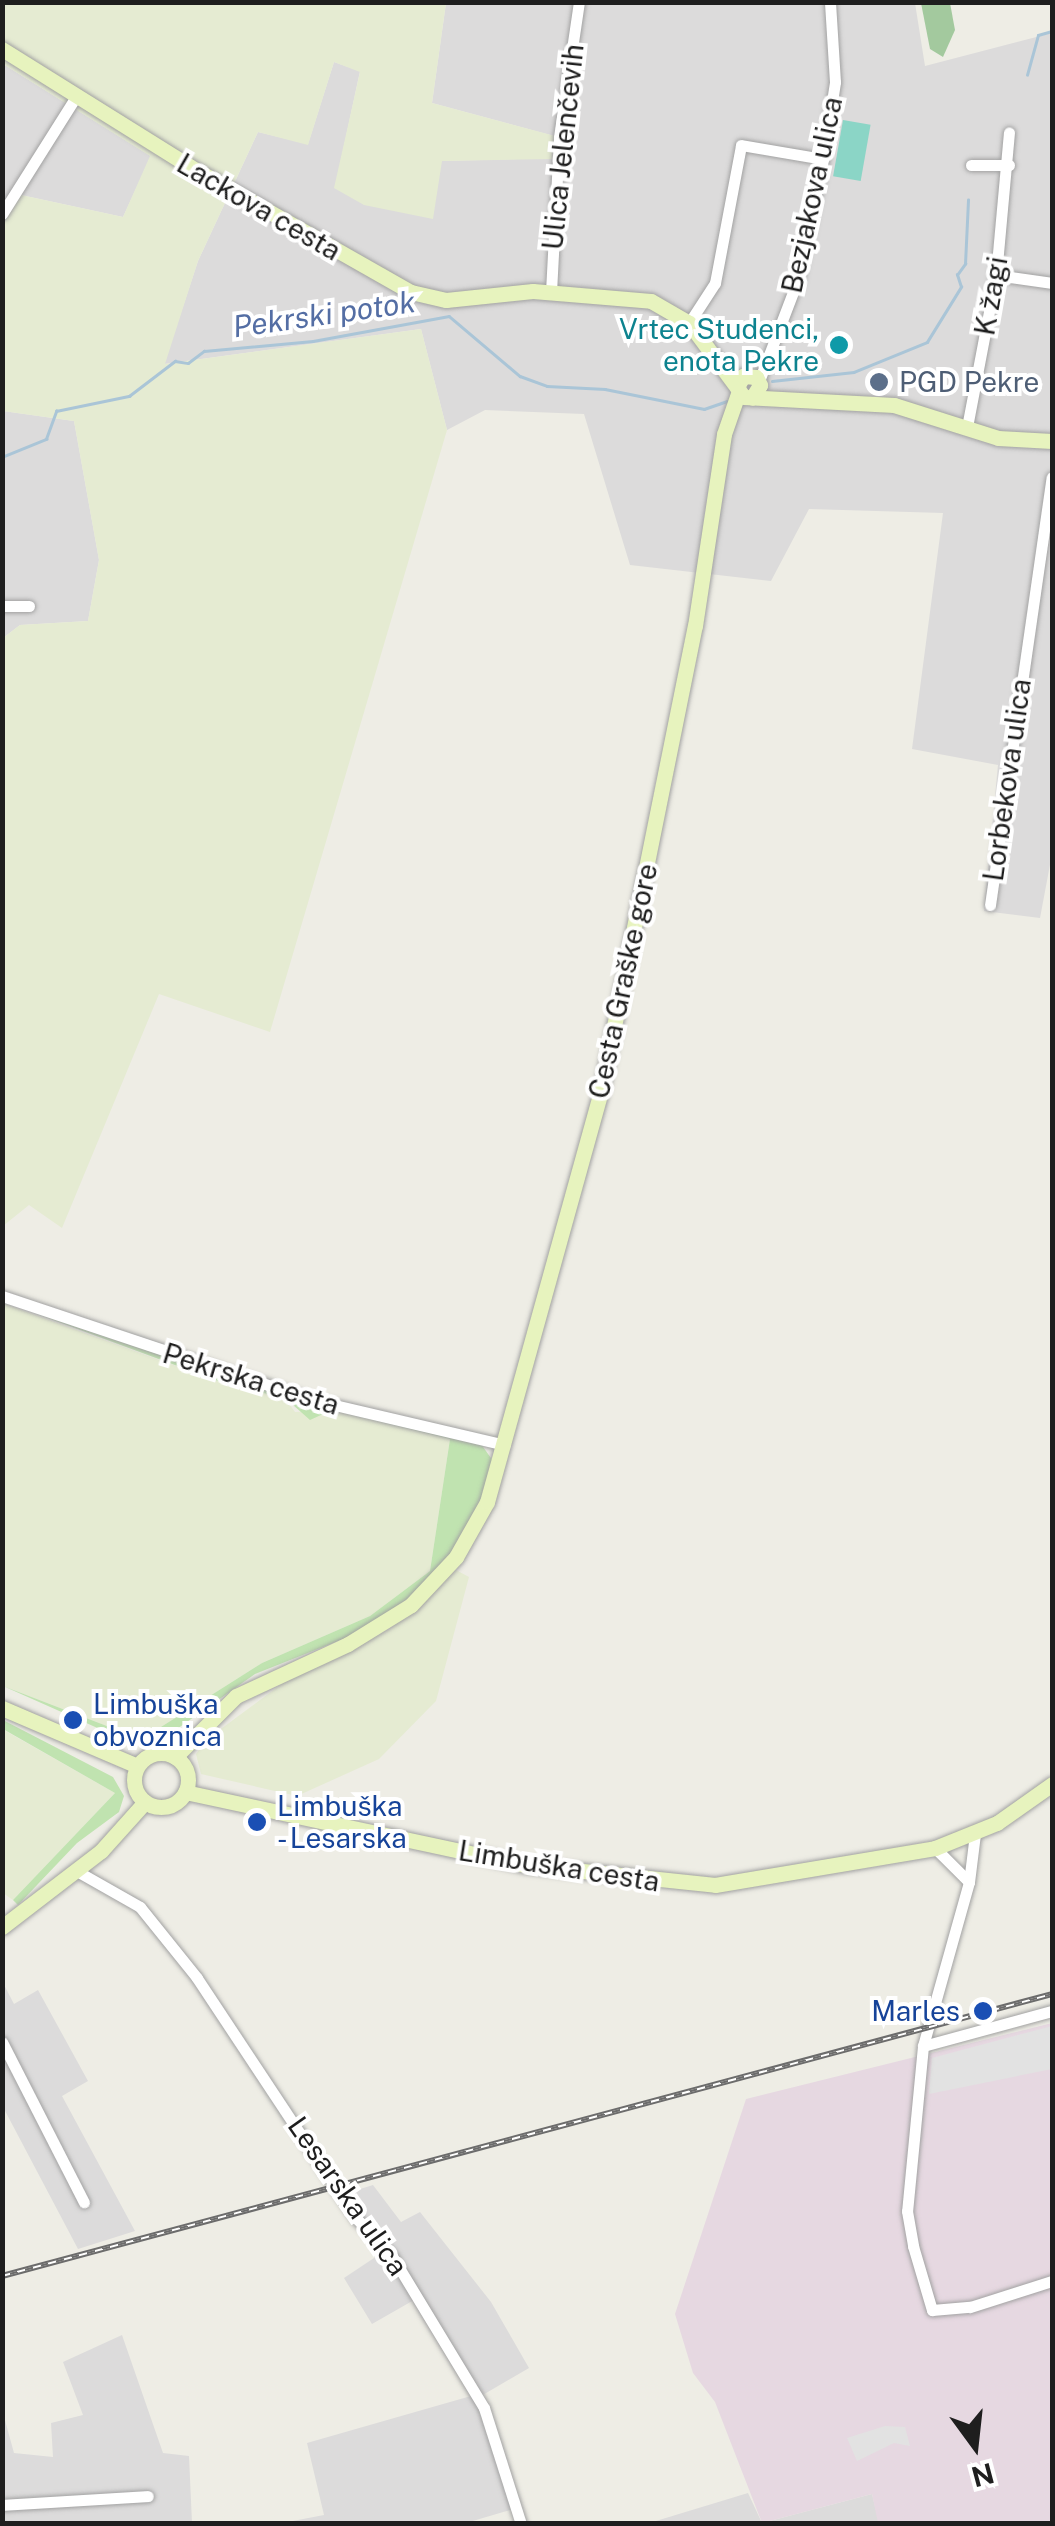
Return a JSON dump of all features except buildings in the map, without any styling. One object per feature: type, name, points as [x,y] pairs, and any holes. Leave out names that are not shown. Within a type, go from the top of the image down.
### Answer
[{"type":"street","name":"Ulica Jelenčevih","points":[[551,292],[554,190],[579,2]]},
{"type":"street","name":"Bezjakova ulica","points":[[748,386],[798,280],[835,82],[830,2]]},
{"type":"street","name":"Lackova cesta","points":[[2,49],[75,98],[392,285],[446,300],[551,292],[652,301],[690,323],[724,366],[748,386]]},
{"type":"street","points":[[2,214],[75,98]]},
{"type":"street","name":"K žagi","points":[[968,426],[996,275],[1010,165],[1008,133]]},
{"type":"street","points":[[690,323],[715,283],[741,144],[823,159]]},
{"type":"street","points":[[971,165],[1010,165]]},
{"type":"street","points":[[996,275],[1052,282]]},
{"type":"street","points":[[748,386],[815,402],[894,404],[998,438],[1052,440]]},
{"type":"street","name":"Cesta Graške gore","points":[[175,1756],[236,1696],[390,1620],[456,1557],[487,1502],[602,1086],[695,626],[729,419],[748,386]]},
{"type":"street","name":"Lorbekova ulica","points":[[990,905],[1052,476]]},
{"type":"street","points":[[2,606],[29,606]]},
{"type":"street","name":"Pekrska cesta","points":[[2,1296],[309,1399],[505,1445]]},
{"type":"street","points":[[2,1708],[137,1766]]},
{"type":"street","points":[[154,1754],[175,1756],[185,1768],[185,1792],[168,1806],[146,1802],[135,1790],[137,1766],[154,1754]]},
{"type":"street","name":"Limbuška cesta","points":[[185,1792],[508,1862],[658,1883],[740,1883],[936,1848],[975,1834],[1052,1784]]},
{"type":"street","points":[[2,1927],[75,1870],[146,1802]]},
{"type":"street","points":[[975,1834],[969,1882],[922,2046],[907,2211],[932,2310],[970,2307],[1052,2281]]},
{"type":"street","points":[[936,1848],[969,1882]]},
{"type":"street","name":"Lesarska ulica","points":[[75,1870],[140,1907],[238,2038],[356,2218],[392,2256],[484,2408],[521,2524]]},
{"type":"street","points":[[922,2046],[1052,2011]]},
{"type":"street","points":[[2,2042],[84,2202]]},
{"type":"street","points":[[2,2505],[148,2496]]},
{"type":"shaded area","points":[[446,3],[915,3],[925,66],[1052,33],[1052,854],[1040,918],[984,911],[998,765],[912,749],[943,513],[809,509],[771,581],[630,565],[584,414],[485,410],[447,430],[421,329],[164,364],[198,261],[258,132],[308,144],[334,62],[360,71],[335,188],[442,161],[552,158],[554,136],[432,103]]},
{"type":"shaded area","points":[[3,64],[151,156],[123,217],[21,195],[3,226]]},
{"type":"shaded area","points":[[843,120],[871,125],[861,181],[833,176]]},
{"type":"shaded area","points":[[3,411],[74,421],[99,560],[88,621],[20,625],[3,638]]},
{"type":"shaded area","points":[[2,1981],[14,2004],[38,1990],[88,2081],[62,2096],[135,2231],[78,2249],[3,2107]]},
{"type":"shaded area","name":"Marles","points":[[1052,2023],[1052,2523],[878,2523],[872,2494],[762,2523],[715,2402],[693,2373],[675,2314],[746,2099]]},
{"type":"shaded area","points":[[1052,2026],[1052,2069],[929,2094],[932,2058]]},
{"type":"shaded area","points":[[373,2185],[401,2222],[420,2212],[491,2302],[529,2368],[481,2396],[520,2507],[466,2523],[277,2524],[324,2515],[307,2443],[471,2396],[414,2300],[372,2324],[344,2278],[383,2252],[338,2196]]},
{"type":"shaded area","points":[[122,2335],[163,2453],[189,2456],[192,2523],[3,2523],[3,2413],[14,2453],[53,2457],[51,2423],[83,2415],[63,2362]]},
{"type":"shaded area","points":[[885,2426],[905,2427],[910,2446],[894,2443],[857,2461],[847,2438]]},
{"type":"shaded area","points":[[748,2493],[762,2523],[872,2494],[879,2523],[646,2524]]},
{"type":"green space","points":[[4,3],[446,3],[432,103],[555,136],[552,159],[442,161],[433,219],[364,205],[334,188],[360,72],[334,62],[308,145],[258,132],[198,261],[165,364],[421,329],[447,430],[270,1032],[159,994],[62,1228],[29,1205],[3,1226],[3,638],[20,625],[88,621],[99,560],[74,421],[3,411],[2,226],[21,195],[123,217],[150,156],[3,64]]},
{"type":"green space","points":[[921,3],[950,3],[955,30],[943,57],[930,49]]},
{"type":"green space","points":[[2,1301],[254,1386],[481,1444],[493,1461],[486,1490],[460,1542],[414,1595],[353,1635],[255,1674],[167,1736],[111,1734],[3,1686],[112,1728],[153,1732],[262,1663],[370,1616],[430,1571],[450,1439],[332,1410],[310,1420],[284,1397],[237,1388]]},
{"type":"green space","points":[[2,1303],[237,1388],[284,1397],[295,1412],[332,1410],[450,1439],[430,1571],[370,1616],[262,1663],[153,1732],[112,1728],[3,1686]]},
{"type":"green space","points":[[456,1570],[469,1577],[436,1701],[379,1759],[297,1796],[201,1774],[196,1754],[206,1740],[291,1677],[390,1629]]},
{"type":"green space","points":[[3,1720],[113,1777],[124,1796],[119,1812],[77,1843],[18,1905],[13,1900],[115,1793],[3,1729]]},
{"type":"green space","points":[[2,1729],[115,1793],[13,1900],[3,1893]]},
{"type":"waterway","points":[[1027,75],[1038,35],[1052,31]]},
{"type":"waterway","points":[[772,381],[854,372],[927,342],[961,287],[957,275],[965,264],[968,200]]},
{"type":"waterway","name":"Pekrski potok","points":[[2,457],[46,439],[56,411],[129,396],[175,361],[188,363],[204,351],[313,341],[449,316],[520,376],[547,386],[605,389],[704,409],[727,401]]},
{"type":"railway","points":[[2,2276],[1052,1994]]},
{"type":"place","name":"Vrtec Studenci, enota Pekre","points":[[839,345]]},
{"type":"place","name":"PGD Pekre","points":[[879,382]]},
{"type":"place","name":"Limbuška obvoznica","points":[[73,1720]]},
{"type":"place","name":"Limbuška - Lesarska","points":[[257,1822]]},
{"type":"place","name":"Marles","points":[[983,2011]]}]
